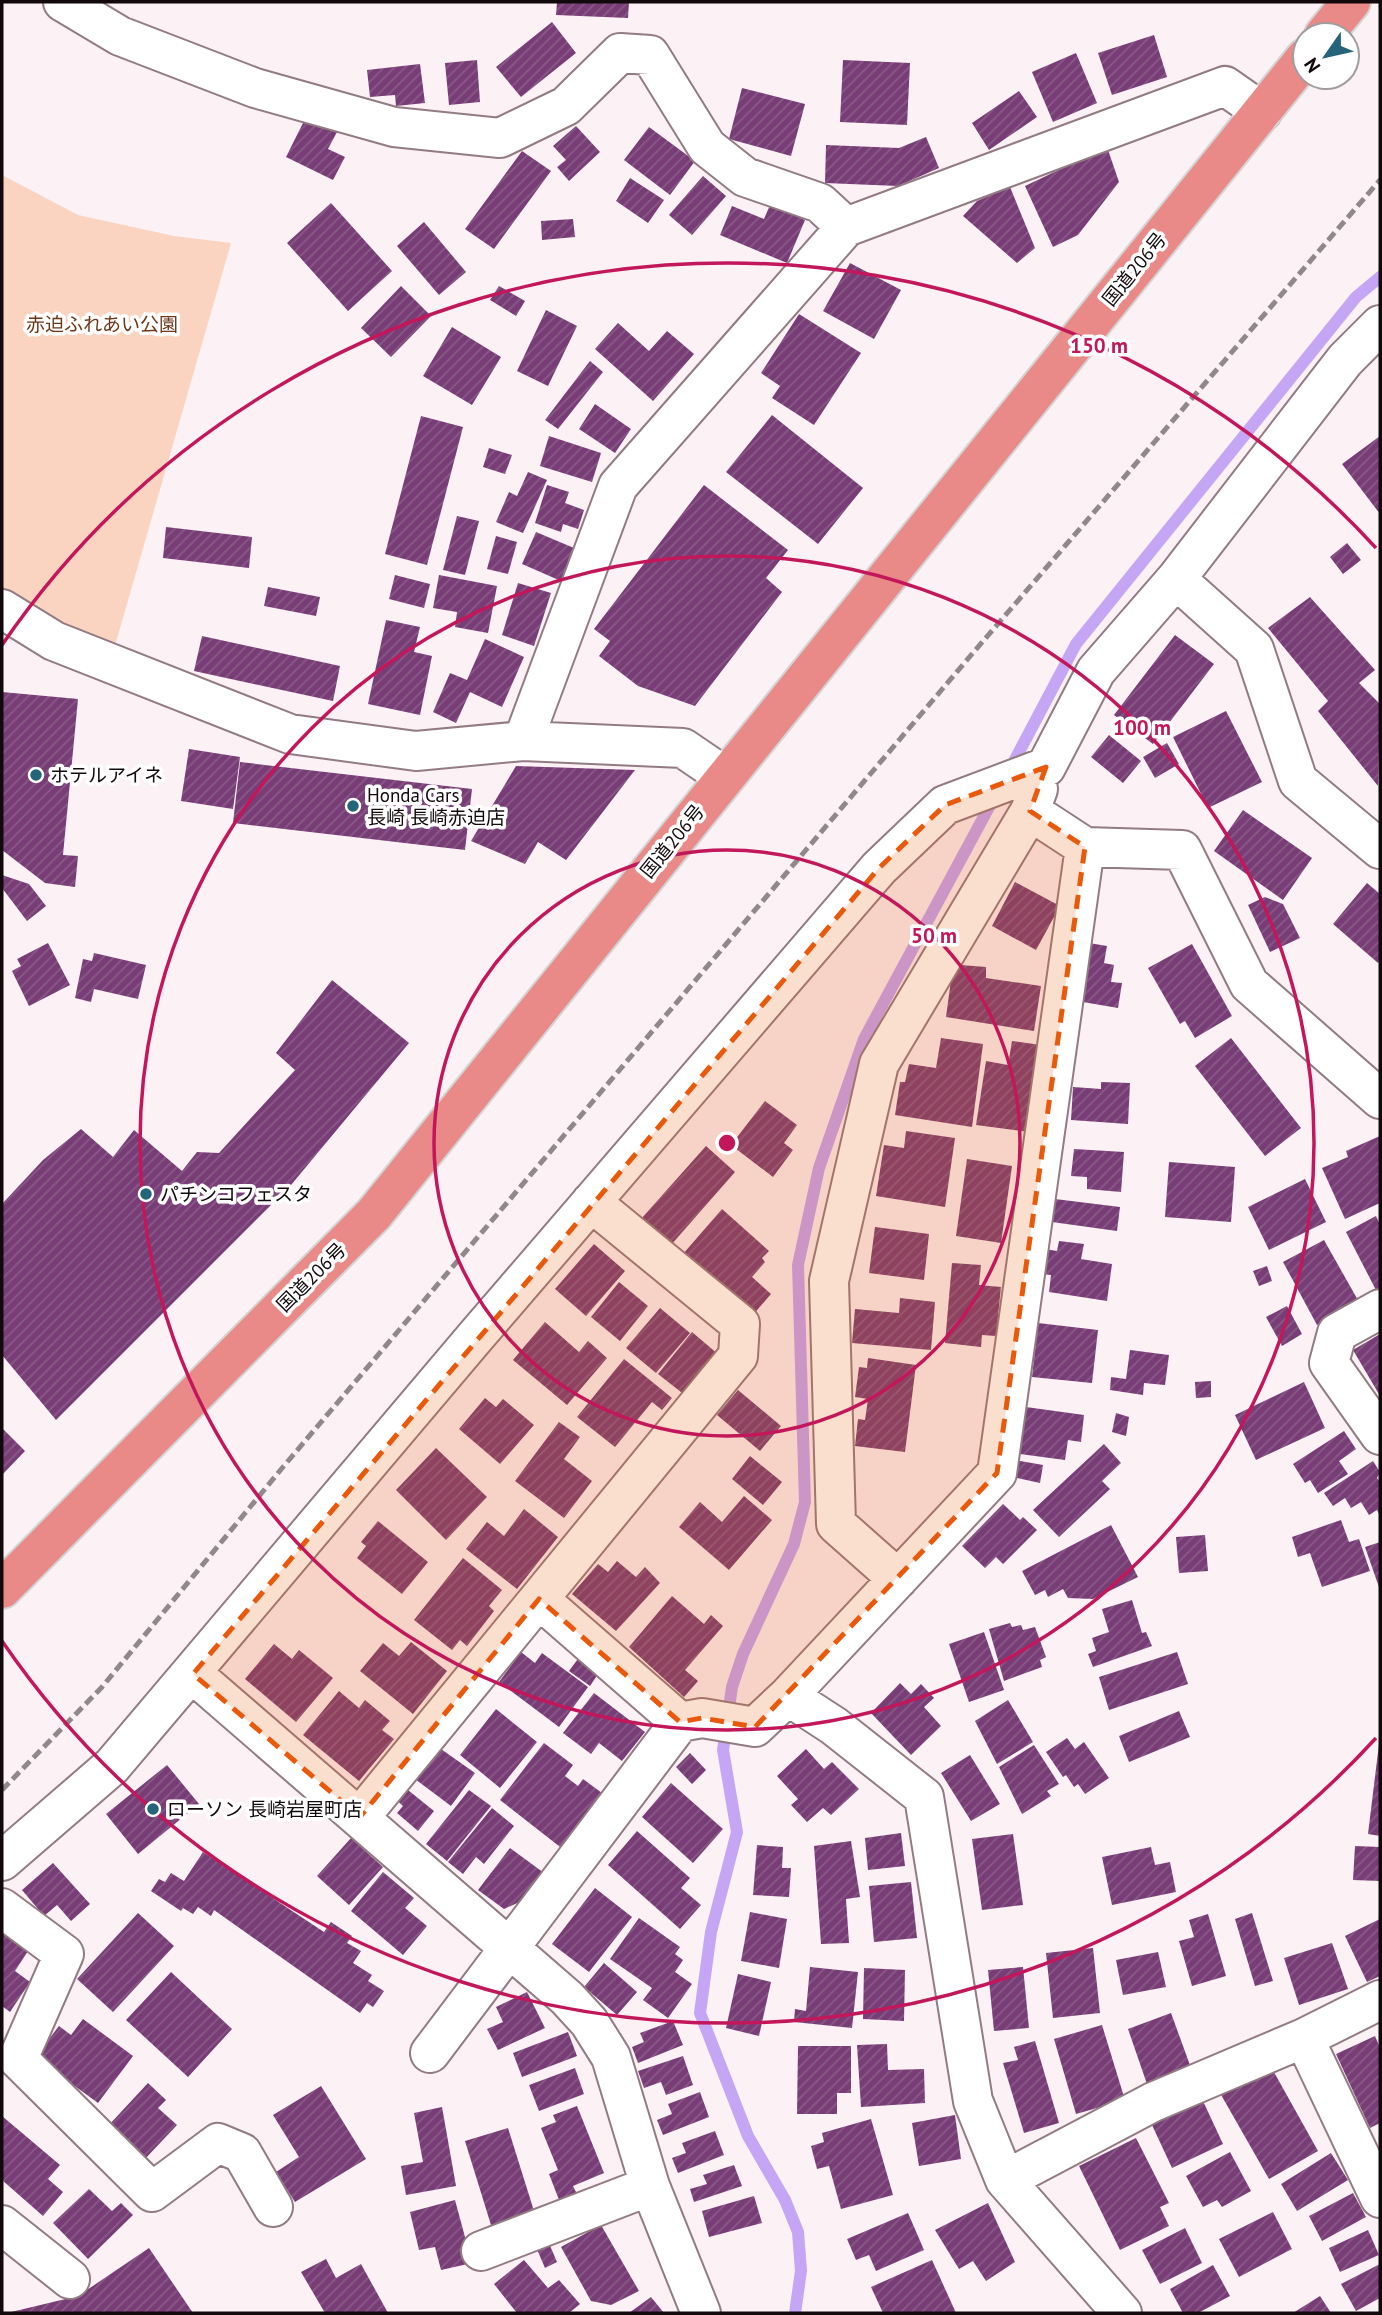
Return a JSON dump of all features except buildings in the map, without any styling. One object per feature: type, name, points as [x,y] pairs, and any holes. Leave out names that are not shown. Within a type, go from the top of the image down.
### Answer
[{"type":"highway","points":[[1335,21],[1351,2]]},
{"type":"highway","name":"国道206号","points":[[2,1589],[374,1214],[724,776],[1291,76]]},
{"type":"street","points":[[63,2],[120,36],[255,88],[394,127],[500,138],[566,106],[620,53],[650,55],[707,146],[745,177],[820,203],[846,227]]},
{"type":"street","points":[[523,741],[618,486],[846,227],[1225,86],[1262,112]]},
{"type":"street","points":[[898,1579],[836,1524],[829,1281],[879,1064],[1030,811],[1040,769],[1096,671],[1176,579],[1345,360],[1380,325]]},
{"type":"street","points":[[1176,579],[1254,649],[1298,781],[1380,849]]},
{"type":"street","points":[[2,609],[54,641],[290,734],[416,751],[523,741],[683,748],[724,776]]},
{"type":"street","points":[[2,1861],[112,1766],[879,868],[945,805],[1040,769]]},
{"type":"street","points":[[1030,811],[1085,847],[1182,850],[1249,984],[1380,1099]]},
{"type":"street","points":[[539,1599],[691,1720],[743,1723],[755,1727],[789,1696],[997,1473],[1085,847]]},
{"type":"street","points":[[360,1816],[738,1356],[740,1324],[591,1202]]},
{"type":"street","points":[[1380,1310],[1337,1333],[1329,1363],[1380,1435]]},
{"type":"street","points":[[193,1674],[360,1816],[589,2022],[611,2057],[650,2186],[701,2313]]},
{"type":"street","points":[[789,1696],[834,1726],[924,1797],[973,2101],[1005,2180],[1122,2313]]},
{"type":"street","points":[[430,2053],[691,1720]]},
{"type":"street","points":[[2,1908],[64,1954],[18,2059],[152,2192],[218,2143],[242,2153],[273,2207]]},
{"type":"street","points":[[1005,2180],[1153,2102],[1304,2038],[1380,2000]]},
{"type":"street","points":[[1304,2038],[1380,2198]]},
{"type":"street","points":[[481,2251],[650,2186]]},
{"type":"street","points":[[2,2224],[70,2278]]},
{"type":"highlighted area","points":[[1046,767],[1030,811],[1085,847],[997,1473],[755,1727],[702,1718],[680,1722],[539,1599],[360,1817],[193,1674],[879,868],[945,805]]},
{"type":"green space","name":"赤迫ふれあい公園","points":[[2,175],[78,215],[174,236],[231,243],[114,649],[2,595]]},
{"type":"waterway","points":[[1009,771],[1076,644],[1356,297],[1380,277]]},
{"type":"waterway","points":[[795,2313],[801,2271],[798,2232],[785,2200],[748,2136],[700,2013],[711,1932],[737,1832],[723,1750],[732,1687],[743,1654],[794,1544],[805,1502],[798,1265],[819,1168],[864,1039],[995,796]]},
{"type":"railway","points":[[2,1790],[102,1687],[283,1467],[972,654],[1380,180]]},
{"type":"place","name":"ホテルアイネ","points":[[36,775]]},
{"type":"place","name":"Honda Cars 長崎 長崎赤迫店","points":[[353,806]]},
{"type":"place","name":"パチンコフェスタ","points":[[146,1194]]},
{"type":"place","name":"ローソン 長崎岩屋町店","points":[[153,1809]]}]
